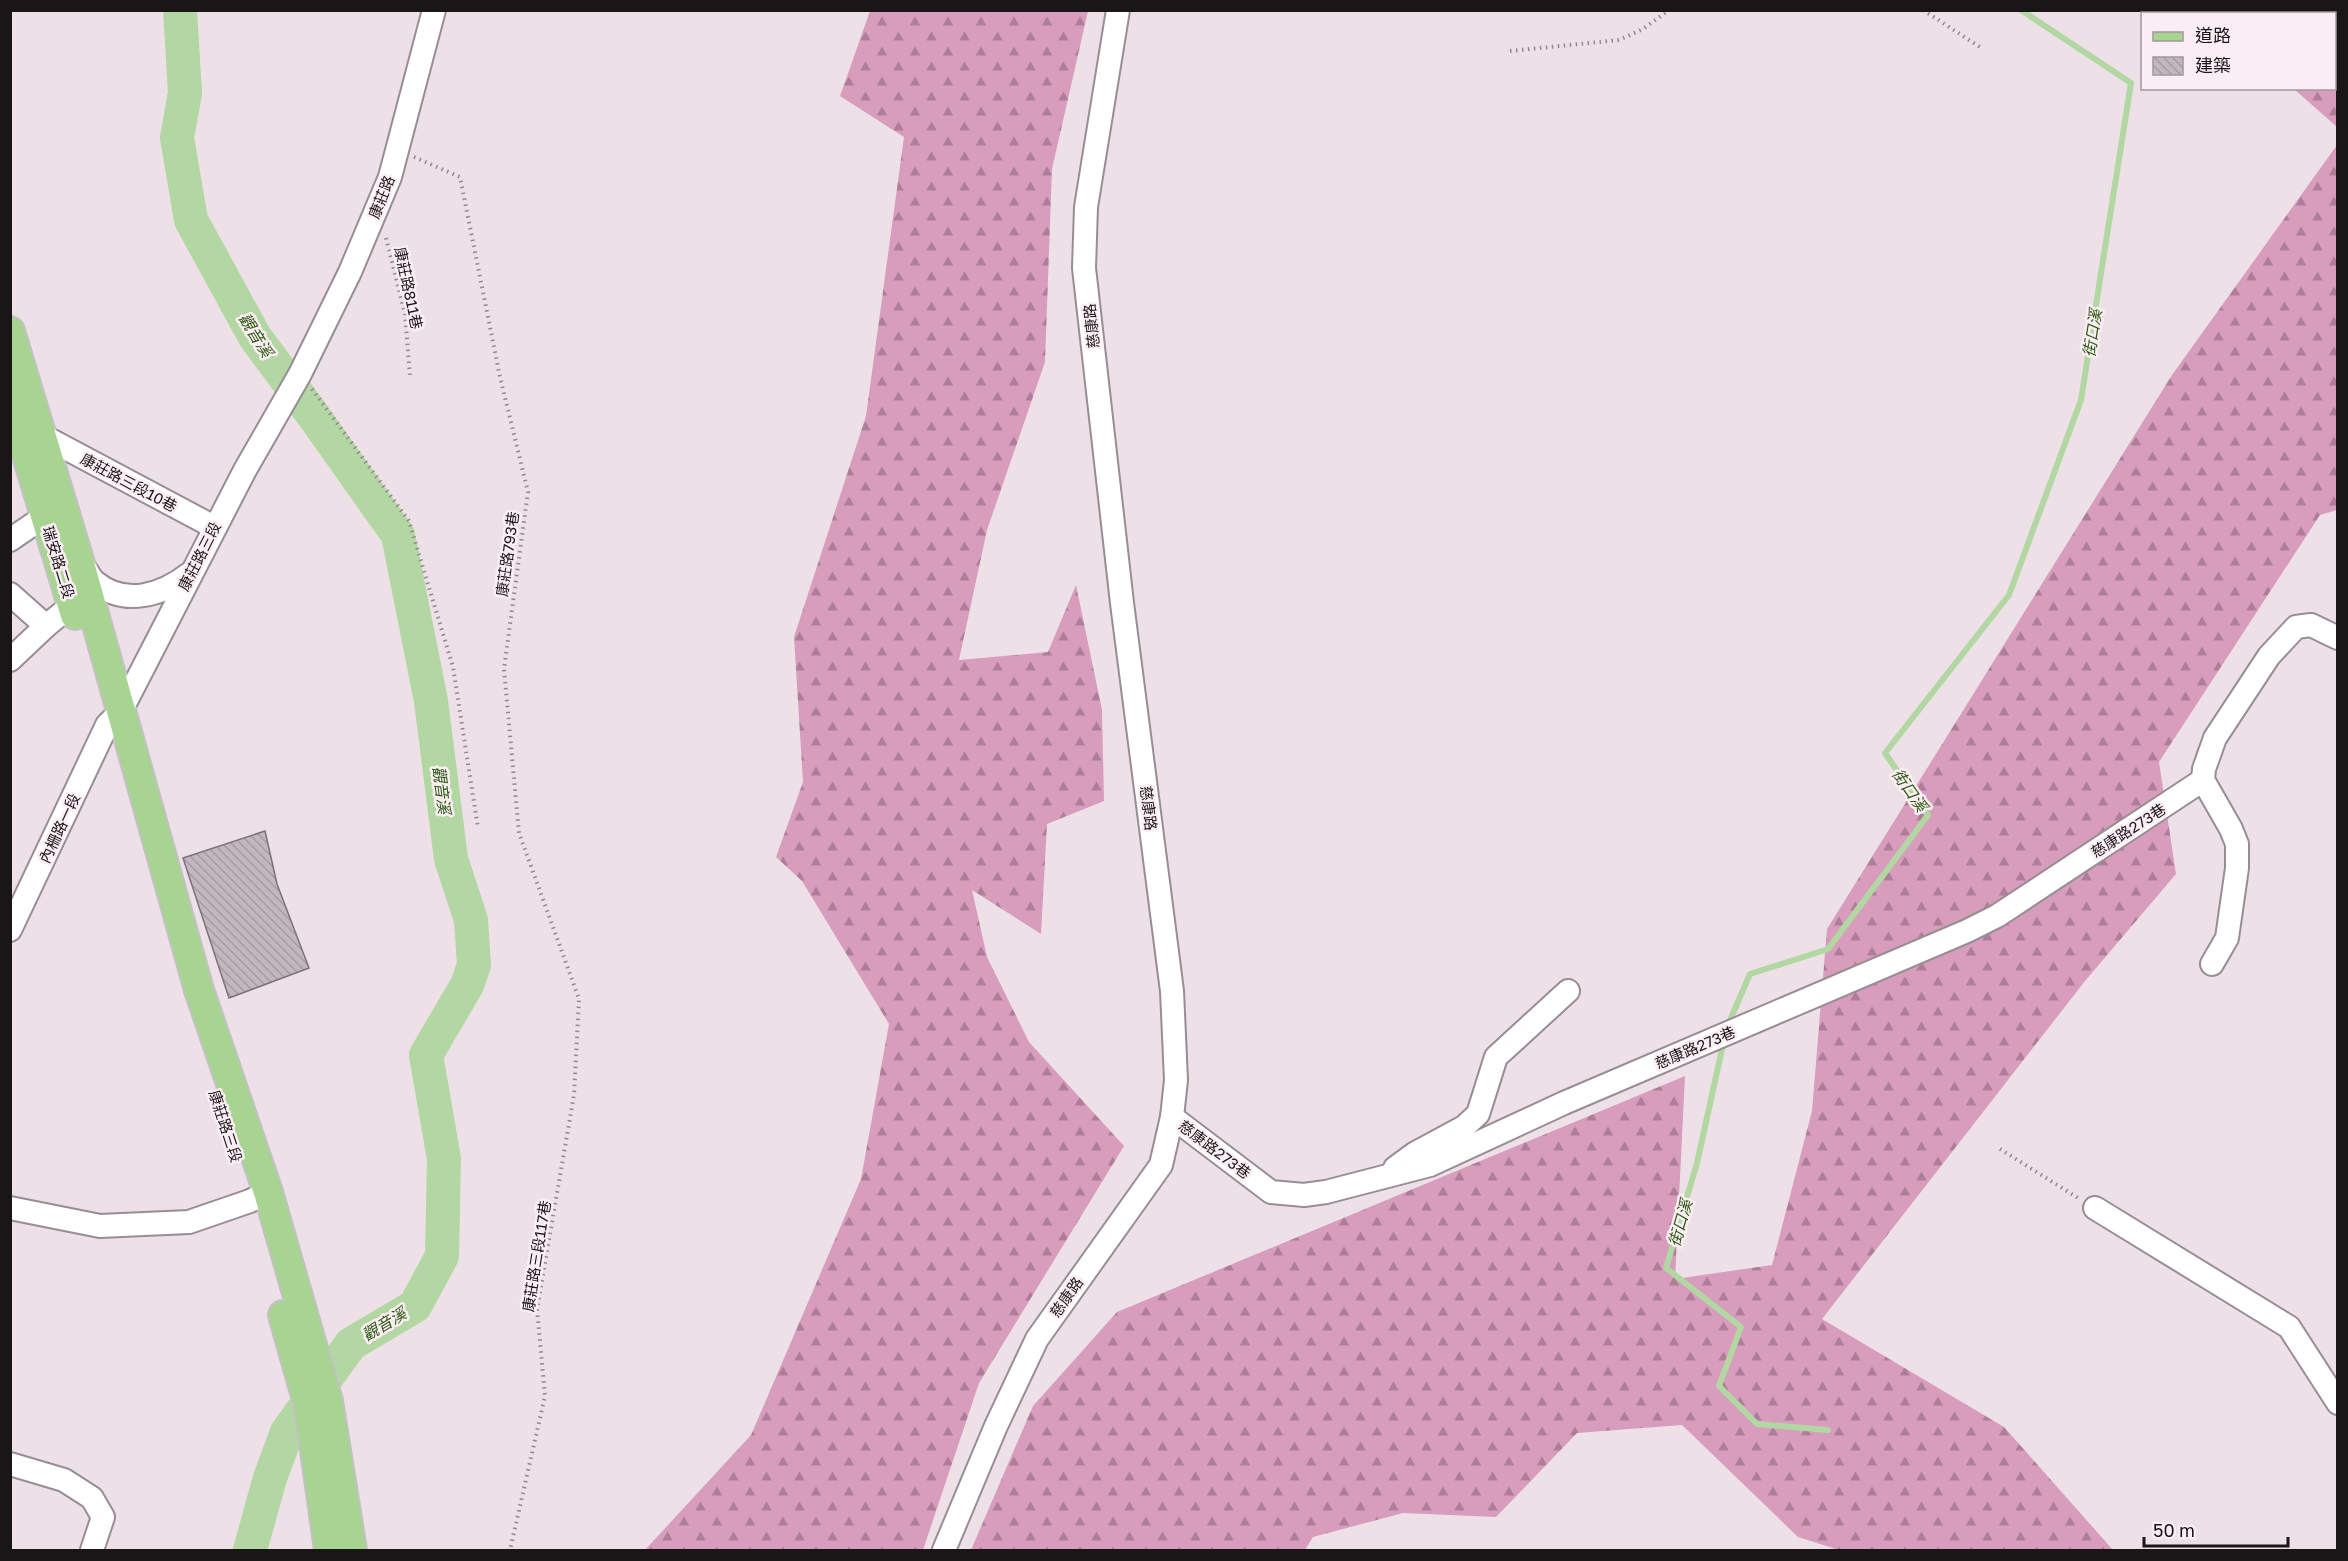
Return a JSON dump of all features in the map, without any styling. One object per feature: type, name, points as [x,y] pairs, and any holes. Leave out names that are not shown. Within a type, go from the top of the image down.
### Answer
[{"type":"main road","name":"瑞安路二段","points":[[10,331],[44,436],[79,560],[114,718]]},
{"type":"main road","name":"瑞安路二段","points":[[10,399],[72,605],[114,718]]},
{"type":"main road","name":"康莊路三段","points":[[114,718],[199,990],[259,1196],[305,1357],[309,1407],[322,1427],[352,1551]]},
{"type":"main road","name":"康莊路三段","points":[[322,1427],[329,1551]]},
{"type":"street","name":"康莊路","points":[[282,405],[300,374],[350,272],[390,177],[434,10]]},
{"type":"street","name":"慈康路","points":[[944,1551],[996,1426],[1037,1339],[1161,1165],[1172,1117],[1176,1080],[1172,991],[1122,603],[1084,268],[1086,207],[1118,10]]},
{"type":"street","name":"康莊路三段","points":[[114,718],[214,527],[282,405]]},
{"type":"street","name":"康莊路三段10巷","points":[[44,436],[214,527]]},
{"type":"street","points":[[10,540],[45,516]]},
{"type":"street","points":[[79,560],[95,582],[120,595],[147,597],[172,587],[190,574]]},
{"type":"street","points":[[10,594],[46,626]]},
{"type":"street","points":[[10,660],[72,605]]},
{"type":"street","points":[[2212,964],[2227,938],[2237,868],[2237,844],[2232,829],[2203,780],[2204,769],[2215,738],[2269,656],[2296,627],[2311,625],[2337,638]]},
{"type":"street","name":"內柵路一段","points":[[10,930],[114,718]]},
{"type":"street","name":"慈康路273巷","points":[[1172,1117],[1271,1192],[1304,1195],[1326,1192],[1430,1165],[1564,1103],[1967,931],[1996,916],[2203,780]]},
{"type":"street","points":[[1381,1178],[1414,1154],[1464,1128],[1478,1114],[1496,1057],[1568,991]]},
{"type":"street","points":[[10,1208],[100,1226],[189,1222],[259,1196]]},
{"type":"street","points":[[2095,1208],[2289,1327],[2337,1402]]},
{"type":"street","points":[[10,1464],[64,1480],[92,1498],[103,1517],[92,1551]]},
{"type":"path","points":[[1510,51],[1619,40],[1643,29],[1669,10]]},
{"type":"path","points":[[1923,10],[1980,47]]},
{"type":"path","name":"康莊路793巷","points":[[397,149],[460,177],[500,377],[528,492],[504,669],[519,833],[579,999]]},
{"type":"path","name":"康莊路811巷","points":[[378,205],[405,315],[410,376]]},
{"type":"path","points":[[300,374],[409,521],[453,667],[478,828]]},
{"type":"path","name":"康莊路三段117巷","points":[[510,1551],[545,1396],[537,1309],[574,1095],[579,999]]},
{"type":"path","points":[[2000,1149],[2095,1208]]},
{"type":"green space","points":[[870,11],[1088,11],[1052,169],[1045,362],[987,530],[959,660],[1048,652],[1076,585],[1102,710],[1104,801],[1047,824],[1041,934],[972,890],[987,957],[1029,1042],[1124,1146],[979,1383],[923,1550],[645,1550],[751,1435],[861,1179],[889,1024],[802,881],[776,857],[803,782],[794,637],[866,416],[904,137],[840,96]]},
{"type":"green space","points":[[2337,11],[2337,127],[2295,90],[2336,90],[2336,12],[2214,12]]},
{"type":"green space","points":[[2337,145],[2337,510],[2320,515],[2159,762],[2176,874],[2085,981],[1822,1319],[2004,1427],[2113,1550],[1839,1550],[1798,1537],[1682,1425],[1577,1433],[1496,1517],[1403,1513],[1313,1537],[1305,1550],[971,1550],[1033,1406],[1117,1312],[1685,1076],[1675,1279],[1772,1265],[1812,1111],[1827,929],[2172,375]]},
{"type":"building","points":[[265,831],[277,884],[309,968],[229,998],[183,858]]},
{"type":"waterway","name":"觀音溪","points":[[180,10],[185,93],[177,138],[191,220],[255,337],[398,535],[431,701],[451,859],[471,920],[474,965],[467,985],[426,1055],[444,1159],[442,1256],[415,1306],[351,1344],[287,1432],[270,1478],[250,1550]]},
{"type":"waterway","name":"街口溪","points":[[1727,1027],[1750,974],[1828,949],[1928,815],[1885,753],[2009,595],[2081,400],[2131,83],[2021,10]]},
{"type":"waterway","name":"街口溪","points":[[1724,1040],[1697,1163],[1666,1268],[1741,1327],[1719,1386],[1757,1424],[1828,1430]]}]
